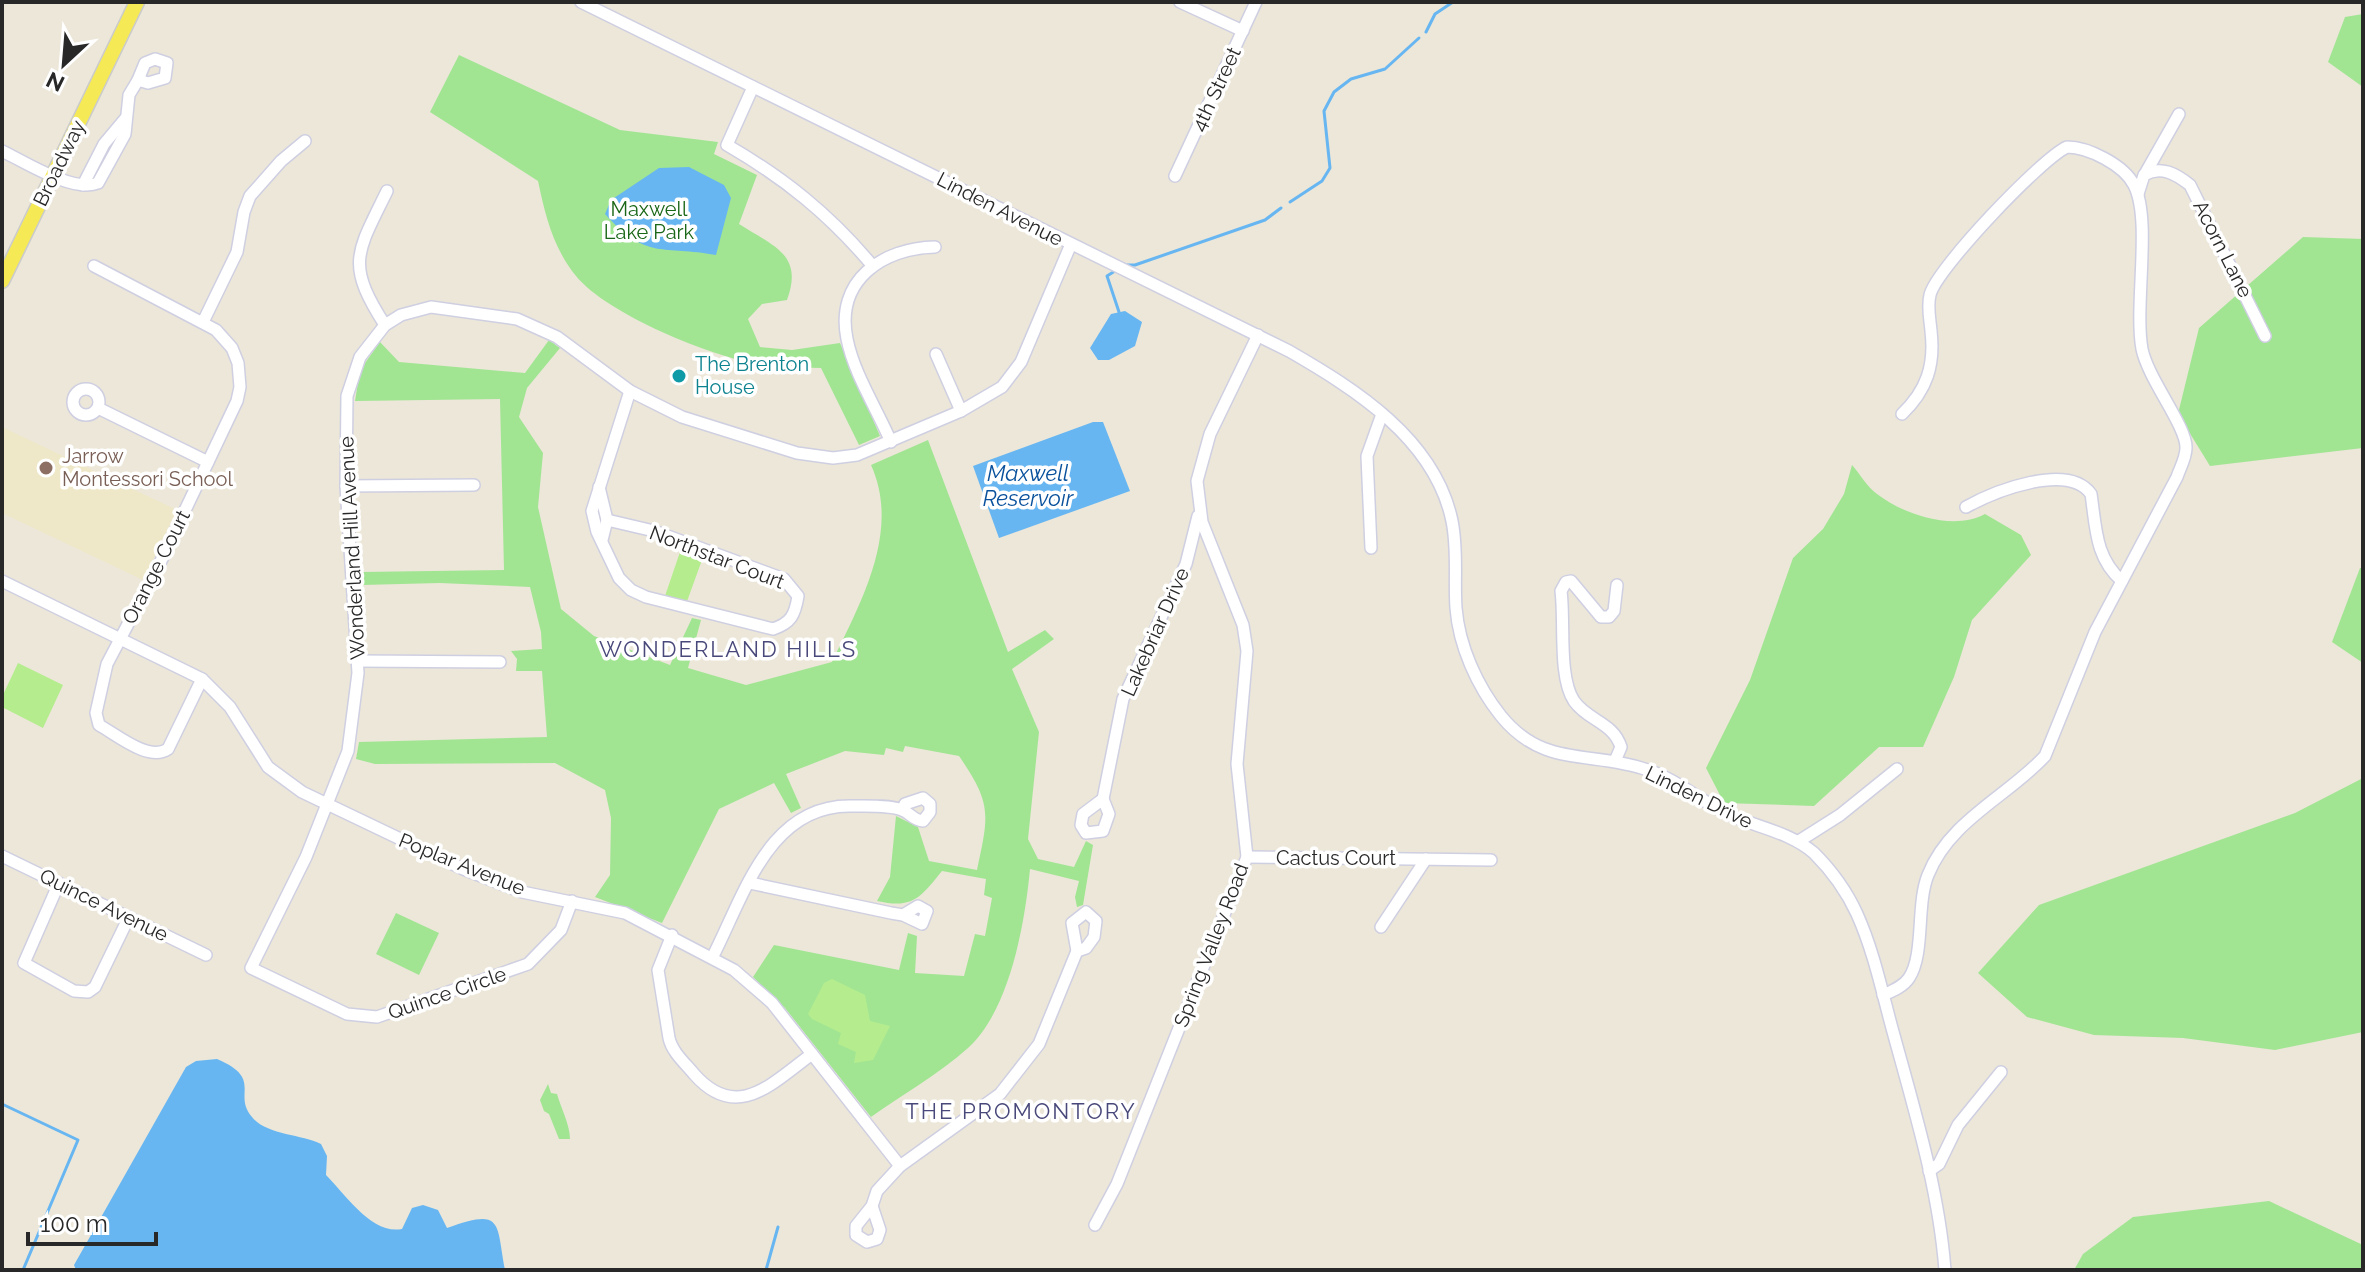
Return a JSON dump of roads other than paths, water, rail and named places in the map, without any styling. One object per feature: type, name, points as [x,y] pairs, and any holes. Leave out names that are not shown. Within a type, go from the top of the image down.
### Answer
[{"type":"main road","name":"Broadway","points":[[2,281],[137,2]]},
{"type":"street","name":"Linden Avenue","points":[[581,2],[1258,335],[1328,374],[1382,414],[1405,437]]},
{"type":"street","points":[[1180,2],[1243,31]]},
{"type":"street","name":"4th Street","points":[[1175,176],[1256,2]]},
{"type":"street","points":[[2,151],[52,176],[90,186],[104,178],[125,134],[129,95],[138,80]]},
{"type":"street","points":[[753,87],[727,145],[806,196],[840,228],[871,264]]},
{"type":"street","points":[[1883,995],[1900,987],[1914,967],[1922,894],[1936,859],[1978,811],[2030,772],[2045,756],[2095,632],[2177,477],[2186,446],[2152,381],[2141,345],[2138,194],[2144,175],[2179,114]]},
{"type":"street","points":[[94,266],[106,275],[203,322],[237,252],[250,196],[281,161],[305,141]]},
{"type":"street","points":[[1902,414],[1928,379],[1932,366],[1928,305],[1935,282],[1977,231],[2060,150],[2067,147],[2086,150],[2121,171],[2132,181],[2138,194]]},
{"type":"street","name":"Acorn Lane","points":[[2144,175],[2157,170],[2169,172],[2193,189],[2265,336]]},
{"type":"street","points":[[387,191],[364,238],[358,262],[364,292],[385,325],[401,315],[431,307],[517,319],[557,337],[630,391],[682,417],[815,456],[857,455],[985,399],[1012,375],[1071,244]]},
{"type":"street","points":[[891,442],[852,355],[845,323],[853,287],[871,264],[901,251],[935,247]]},
{"type":"street","name":"Orange Court","points":[[202,679],[168,749],[151,754],[99,725],[96,713],[102,686],[119,638],[160,563],[237,401],[238,363],[222,335],[203,322]]},
{"type":"street","name":"Wonderland Hill Avenue","points":[[251,968],[306,857],[348,751],[357,661],[346,486],[347,396],[353,373],[372,338],[385,325]]},
{"type":"street","name":"Spring Valley Road","points":[[1095,1225],[1117,1184],[1247,857],[1237,764],[1247,651],[1243,625],[1199,512],[1197,481],[1200,458],[1258,335]]},
{"type":"street","points":[[936,354],[961,411]]},
{"type":"street","name":"Northstar Court","points":[[607,520],[654,531],[784,579],[798,596],[793,616],[787,625],[773,629],[646,597],[631,590],[619,578],[592,511],[630,391]]},
{"type":"street","points":[[98,408],[208,462]]},
{"type":"street","points":[[1371,548],[1367,456],[1382,414]]},
{"type":"street","name":"Linden Drive","points":[[1405,437],[1435,474],[1446,498],[1455,543],[1460,631],[1477,678],[1489,700],[1511,727],[1536,747],[1566,757],[1615,761],[1649,770],[1740,820],[1799,841],[1815,854],[1850,901],[1868,941],[1929,1171],[1940,1220],[1945,1270]]},
{"type":"street","points":[[1966,507],[2014,488],[2061,478],[2075,480],[2091,494],[2097,544],[2109,571],[2122,581]]},
{"type":"street","points":[[346,486],[474,485]]},
{"type":"street","points":[[599,486],[607,520],[602,540]]},
{"type":"street","name":"Lakebriar Drive","points":[[1103,799],[1123,699],[1186,564],[1199,512]]},
{"type":"street","name":"Poplar Avenue","points":[[2,581],[202,679],[230,707],[274,773],[327,804],[463,869],[522,892],[625,913],[713,956],[754,985],[900,1166]]},
{"type":"street","points":[[1615,761],[1621,747],[1617,734],[1577,705],[1568,687],[1561,591],[1566,582],[1571,581],[1601,617],[1609,617],[1614,611],[1617,585]]},
{"type":"street","points":[[357,661],[500,662]]},
{"type":"street","points":[[1799,841],[1840,815],[1897,769]]},
{"type":"street","points":[[713,956],[771,844],[803,817],[835,806],[902,810]]},
{"type":"street","name":"Quince Avenue","points":[[2,856],[206,955]]},
{"type":"street","name":"Cactus Court","points":[[1247,857],[1491,860]]},
{"type":"street","name":"Cactus Court","points":[[1381,927],[1426,859]]},
{"type":"street","points":[[59,883],[24,963],[74,991],[88,992],[95,987],[129,917]]},
{"type":"street","points":[[750,883],[903,915]]},
{"type":"street","name":"Quince Circle","points":[[251,968],[347,1014],[377,1017],[528,964],[561,930],[572,901]]},
{"type":"street","points":[[672,935],[658,970],[669,1038],[671,1047],[705,1087],[722,1097],[749,1097],[812,1054]]},
{"type":"street","points":[[872,1206],[877,1191],[900,1166],[1000,1094],[1039,1044],[1077,951]]},
{"type":"street","points":[[1929,1171],[1939,1164],[1958,1125],[2001,1072]]},
{"type":"water","points":[[689,167],[724,185],[731,198],[716,255],[645,245],[620,229],[605,214],[611,200],[659,168]]},
{"type":"water","points":[[1125,311],[1142,322],[1135,346],[1109,360],[1098,360],[1090,348],[1111,314]]},
{"type":"water","name":"Maxwell Reservoir","points":[[1093,422],[1103,422],[1130,491],[999,538],[973,466]]},
{"type":"water","points":[[217,1059],[239,1073],[245,1087],[247,1109],[258,1123],[321,1144],[327,1156],[326,1175],[370,1220],[380,1226],[402,1229],[412,1208],[423,1205],[438,1210],[447,1228],[479,1219],[488,1220],[498,1231],[505,1270],[76,1270],[74,1265],[186,1067],[196,1061]]},
{"type":"waterway","points":[[1426,32],[1435,14],[1453,2]]},
{"type":"waterway","points":[[1290,202],[1322,181],[1330,168],[1324,111],[1334,92],[1351,79],[1385,69],[1419,38]]},
{"type":"waterway","points":[[1125,265],[1135,265],[1265,220],[1281,208]]},
{"type":"waterway","points":[[1115,271],[1107,276],[1119,312]]},
{"type":"waterway","points":[[2,1104],[78,1140],[23,1270]]},
{"type":"waterway","points":[[766,1270],[778,1227]]},
{"type":"place","name":"The Brenton House","points":[[679,376]]},
{"type":"place","name":"Jarrow Montessori School","points":[[46,468]]},
{"type":"district","name":"WONDERLAND HILLS","points":[[728,649]]},
{"type":"district","name":"THE PROMONTORY","points":[[1021,1111]]},
{"type":"park label","name":"Maxwell Lake Park","points":[[649,220]]}]
